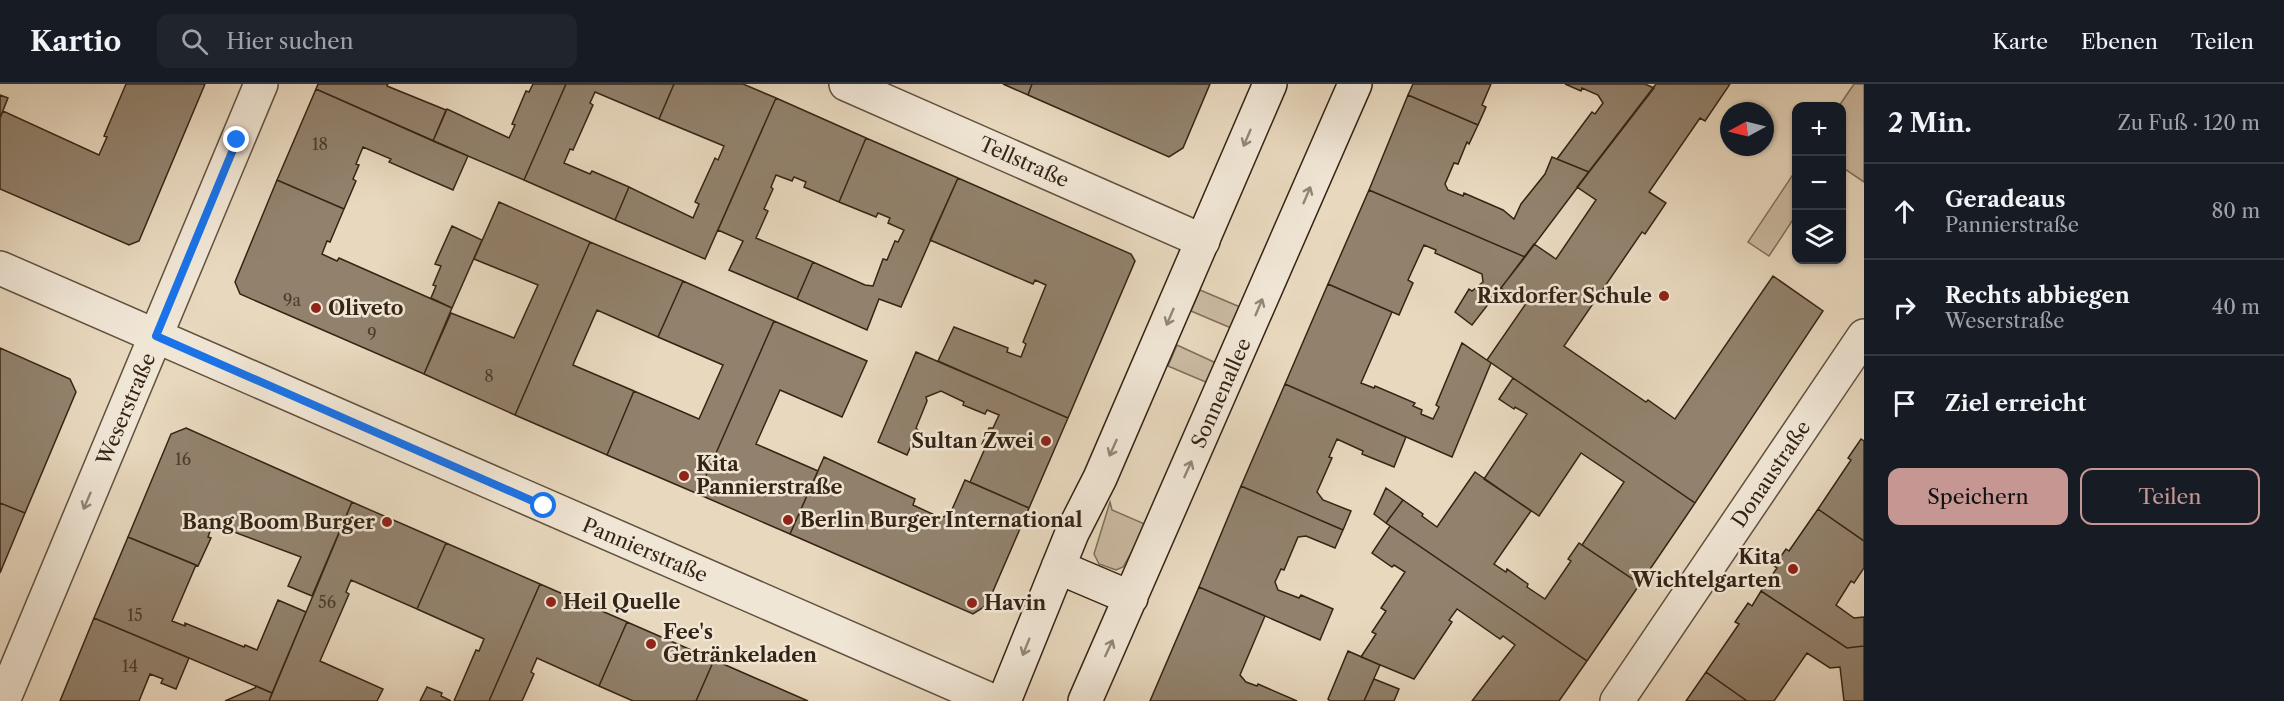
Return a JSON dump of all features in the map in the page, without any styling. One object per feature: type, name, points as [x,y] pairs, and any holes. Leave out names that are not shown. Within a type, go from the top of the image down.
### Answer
[{"type":"street","name":"Weserstraße","points":[[3,701],[261,84]]},
{"type":"street","name":"Tellstraße","points":[[846,84],[1203,241]]},
{"type":"street","points":[[1004,701],[1076,525],[1100,478],[1270,84]]},
{"type":"street","name":"Sonnenallee","points":[[1085,701],[1355,84]]},
{"type":"street","name":"Pannierstraße","points":[[0,268],[993,701]]},
{"type":"street","name":"Donaustraße","points":[[1617,701],[1864,336]]},
{"type":"street","points":[[1058,567],[1131,598]]},
{"type":"shaded area","points":[[1854,84],[1864,84],[1864,182],[1846,170],[1846,102],[1842,102]]},
{"type":"shaded area","points":[[1792,176],[1792,221],[1769,256],[1748,242]]},
{"type":"shaded area","points":[[1200,290],[1240,307],[1231,328],[1191,311]]},
{"type":"shaded area","points":[[1177,345],[1216,363],[1208,383],[1168,366]]},
{"type":"shaded area","points":[[1110,502],[1112,510],[1147,525],[1123,567],[1116,570],[1099,564],[1094,554]]},
{"type":"building","points":[[126,84],[205,84],[139,241],[129,245],[0,189],[0,118],[3,111],[99,155],[107,137],[104,136]]},
{"type":"building","points":[[318,84],[388,84],[387,86],[446,110],[433,141],[316,89]]},
{"type":"building","points":[[533,84],[566,84],[524,180],[433,141],[447,109],[509,138],[515,125],[512,124],[526,91],[529,92]]},
{"type":"building","points":[[566,84],[674,84],[659,119],[595,92],[590,103],[593,105],[573,150],[570,149],[564,163],[590,174],[592,171],[629,187],[615,220],[524,180]]},
{"type":"building","points":[[674,84],[743,84],[776,98],[705,259],[615,220],[629,187],[693,218],[699,204],[695,202],[715,158],[718,160],[724,146],[659,119]]},
{"type":"building","points":[[1003,84],[1032,84],[1028,95]]},
{"type":"building","points":[[1032,84],[1210,84],[1183,148],[1169,157],[1028,95]]},
{"type":"building","points":[[1413,84],[1491,84],[1482,105],[1486,107],[1478,125],[1408,95]]},
{"type":"building","points":[[1565,84],[1645,84],[1654,88],[1589,172],[1557,159],[1592,112],[1595,114],[1603,103],[1598,95]]},
{"type":"building","points":[[1656,84],[1730,84],[1705,121],[1700,118],[1649,192],[1666,203],[1645,234],[1642,232],[1564,346],[1675,419],[1773,276],[1823,311],[1695,503],[1487,360],[1525,305],[1501,288],[1534,244],[1556,259],[1596,200],[1577,187]]},
{"type":"building","points":[[316,89],[468,156],[453,190],[389,162],[391,159],[363,147],[356,164],[359,165],[353,179],[356,181],[344,209],[277,180]]},
{"type":"building","points":[[0,95],[8,98],[0,118]]},
{"type":"building","points":[[1408,95],[1478,125],[1469,144],[1467,142],[1458,164],[1454,163],[1445,184],[1448,190],[1463,196],[1464,193],[1503,210],[1514,219],[1521,204],[1545,174],[1552,157],[1589,172],[1525,257],[1369,190]]},
{"type":"building","points":[[776,98],[866,138],[839,202],[804,187],[806,182],[794,177],[792,181],[776,175],[771,187],[773,189],[764,209],[768,211],[756,238],[813,262],[797,299],[729,270],[743,241],[718,230]]},
{"type":"building","points":[[866,138],[958,178],[901,307],[879,299],[867,330],[797,299],[813,262],[865,285],[873,286],[883,259],[887,260],[895,241],[898,242],[904,230],[888,223],[890,218],[878,213],[876,217],[839,202]]},
{"type":"building","points":[[958,178],[1131,254],[1135,261],[1068,418],[938,361],[954,327],[1008,348],[1007,352],[1021,357],[1026,344],[1023,342],[1046,285],[1035,280],[1033,284],[930,240]]},
{"type":"building","points":[[277,180],[344,209],[330,242],[327,241],[322,254],[337,261],[339,258],[452,308],[424,374],[240,294],[235,282]]},
{"type":"building","points":[[1369,190],[1525,257],[1472,325],[1455,312],[1469,289],[1472,291],[1483,282],[1482,274],[1435,253],[1436,250],[1424,245],[1408,280],[1413,283],[1399,315],[1328,284]]},
{"type":"building","points":[[499,202],[590,242],[515,415],[424,374],[451,313],[514,338],[538,285],[474,259]]},
{"type":"building","points":[[452,226],[482,240],[452,308],[431,298],[436,286],[433,285],[441,266],[435,264]]},
{"type":"building","points":[[590,242],[683,281],[658,337],[597,310],[575,360],[573,365],[634,391],[607,455],[515,415]]},
{"type":"building","points":[[683,281],[774,321],[698,494],[607,455],[634,391],[699,419],[723,365],[658,337]]},
{"type":"building","points":[[1328,284],[1392,312],[1361,383],[1374,388],[1375,386],[1415,403],[1413,406],[1422,410],[1421,414],[1433,419],[1439,407],[1436,405],[1462,343],[1491,363],[1452,457],[1285,384]]},
{"type":"building","points":[[774,321],[867,361],[842,417],[780,390],[756,444],[818,471],[790,534],[698,494]]},
{"type":"building","points":[[0,348],[70,379],[76,392],[25,513],[0,503]]},
{"type":"building","points":[[916,352],[1068,418],[1029,508],[970,482],[986,446],[982,444],[989,428],[993,428],[999,415],[987,410],[985,414],[963,405],[964,402],[941,391],[926,397],[927,401],[916,428],[918,430],[907,455],[878,442]]},
{"type":"building","points":[[1513,378],[1695,503],[1640,584],[1582,545],[1624,482],[1581,453],[1539,516],[1484,479],[1527,414],[1499,399]]},
{"type":"building","points":[[1285,384],[1406,437],[1394,467],[1362,454],[1363,451],[1337,439],[1329,457],[1332,458],[1317,492],[1323,500],[1351,511],[1343,530],[1241,486]]},
{"type":"building","points":[[186,428],[352,502],[312,596],[288,586],[301,557],[226,529],[227,525],[214,520],[208,537],[211,538],[198,566],[128,537],[171,434]]},
{"type":"building","points":[[1861,439],[1864,441],[1864,541],[1818,509],[1851,460],[1848,458]]},
{"type":"building","points":[[824,457],[915,499],[913,505],[941,518],[950,514],[965,480],[1029,508],[987,605],[973,614],[790,534]]},
{"type":"building","points":[[1475,472],[1531,511],[1494,564],[1506,572],[1507,569],[1528,584],[1527,587],[1545,599],[1571,561],[1568,559],[1579,543],[1640,584],[1587,661],[1386,523],[1403,500],[1437,527]]},
{"type":"building","points":[[1241,486],[1343,530],[1335,548],[1306,536],[1298,537],[1284,570],[1281,569],[1275,582],[1278,590],[1299,598],[1301,595],[1333,609],[1320,640],[1199,587]]},
{"type":"building","points":[[1386,488],[1403,500],[1386,523],[1374,514]]},
{"type":"building","points":[[352,502],[446,543],[417,609],[351,580],[346,592],[349,594],[320,661],[383,689],[377,701],[269,701]]},
{"type":"building","points":[[0,503],[25,513],[0,573]]},
{"type":"building","points":[[1818,509],[1864,541],[1864,568],[1854,583],[1851,581],[1836,605],[1854,618],[1864,617],[1864,646],[1847,648],[1761,591],[1777,568],[1774,566],[1786,549],[1789,551]]},
{"type":"building","points":[[1390,526],[1587,661],[1559,701],[1472,701],[1515,645],[1503,636],[1500,639],[1457,609],[1449,620],[1452,622],[1414,679],[1361,657],[1376,634],[1372,632],[1386,611],[1381,608],[1405,572],[1394,565],[1392,567],[1372,553]]},
{"type":"building","points":[[128,537],[196,565],[172,621],[185,626],[185,623],[257,650],[278,600],[306,612],[272,693],[94,618]]},
{"type":"building","points":[[446,543],[540,584],[489,701],[454,701],[476,650],[479,651],[484,639],[417,609]]},
{"type":"building","points":[[540,584],[627,622],[599,686],[537,658],[531,672],[534,674],[522,701],[489,701]]},
{"type":"building","points":[[1199,587],[1265,616],[1240,675],[1246,682],[1257,686],[1258,684],[1297,701],[1150,701]]},
{"type":"building","points":[[1761,591],[1847,648],[1864,646],[1864,701],[1844,701],[1840,667],[1830,668],[1807,653],[1774,701],[1747,701],[1706,672],[1739,624],[1735,622],[1748,603],[1752,606]]},
{"type":"building","points":[[94,618],[189,658],[176,689],[161,683],[163,679],[150,674],[139,701],[60,701]]},
{"type":"building","points":[[627,622],[714,660],[696,701],[633,701],[599,686]]},
{"type":"building","points":[[1348,651],[1380,665],[1364,701],[1330,701],[1328,699]]},
{"type":"building","points":[[714,660],[808,701],[696,701]]},
{"type":"building","points":[[1706,672],[1747,701],[1686,701]]},
{"type":"building","points":[[1374,679],[1399,689],[1394,701],[1364,701]]},
{"type":"building","points":[[256,686],[272,693],[269,701],[225,701],[255,688]]},
{"type":"building","points":[[427,687],[442,693],[441,696],[451,701],[420,701]]},
{"type":"place","name":"Rixdorfer Schule","points":[[1664,296]]},
{"type":"place","name":"Oliveto","points":[[316,308]]},
{"type":"place","name":"Sultan Zwei","points":[[1046,441]]},
{"type":"place","name":"Kita Pannierstraße","points":[[684,476]]},
{"type":"place","name":"Berlin Burger International","points":[[788,520]]},
{"type":"place","name":"Bang Boom Burger","points":[[387,522]]},
{"type":"place","name":"Kita Wichtelgarten","points":[[1793,569]]},
{"type":"place","name":"Heil Quelle","points":[[551,602]]},
{"type":"place","name":"Havin","points":[[972,603]]},
{"type":"place","name":"Fee's Getränkeladen","points":[[651,644]]},
{"type":"route","points":[[237,140],[156,336],[544,506]]}]
